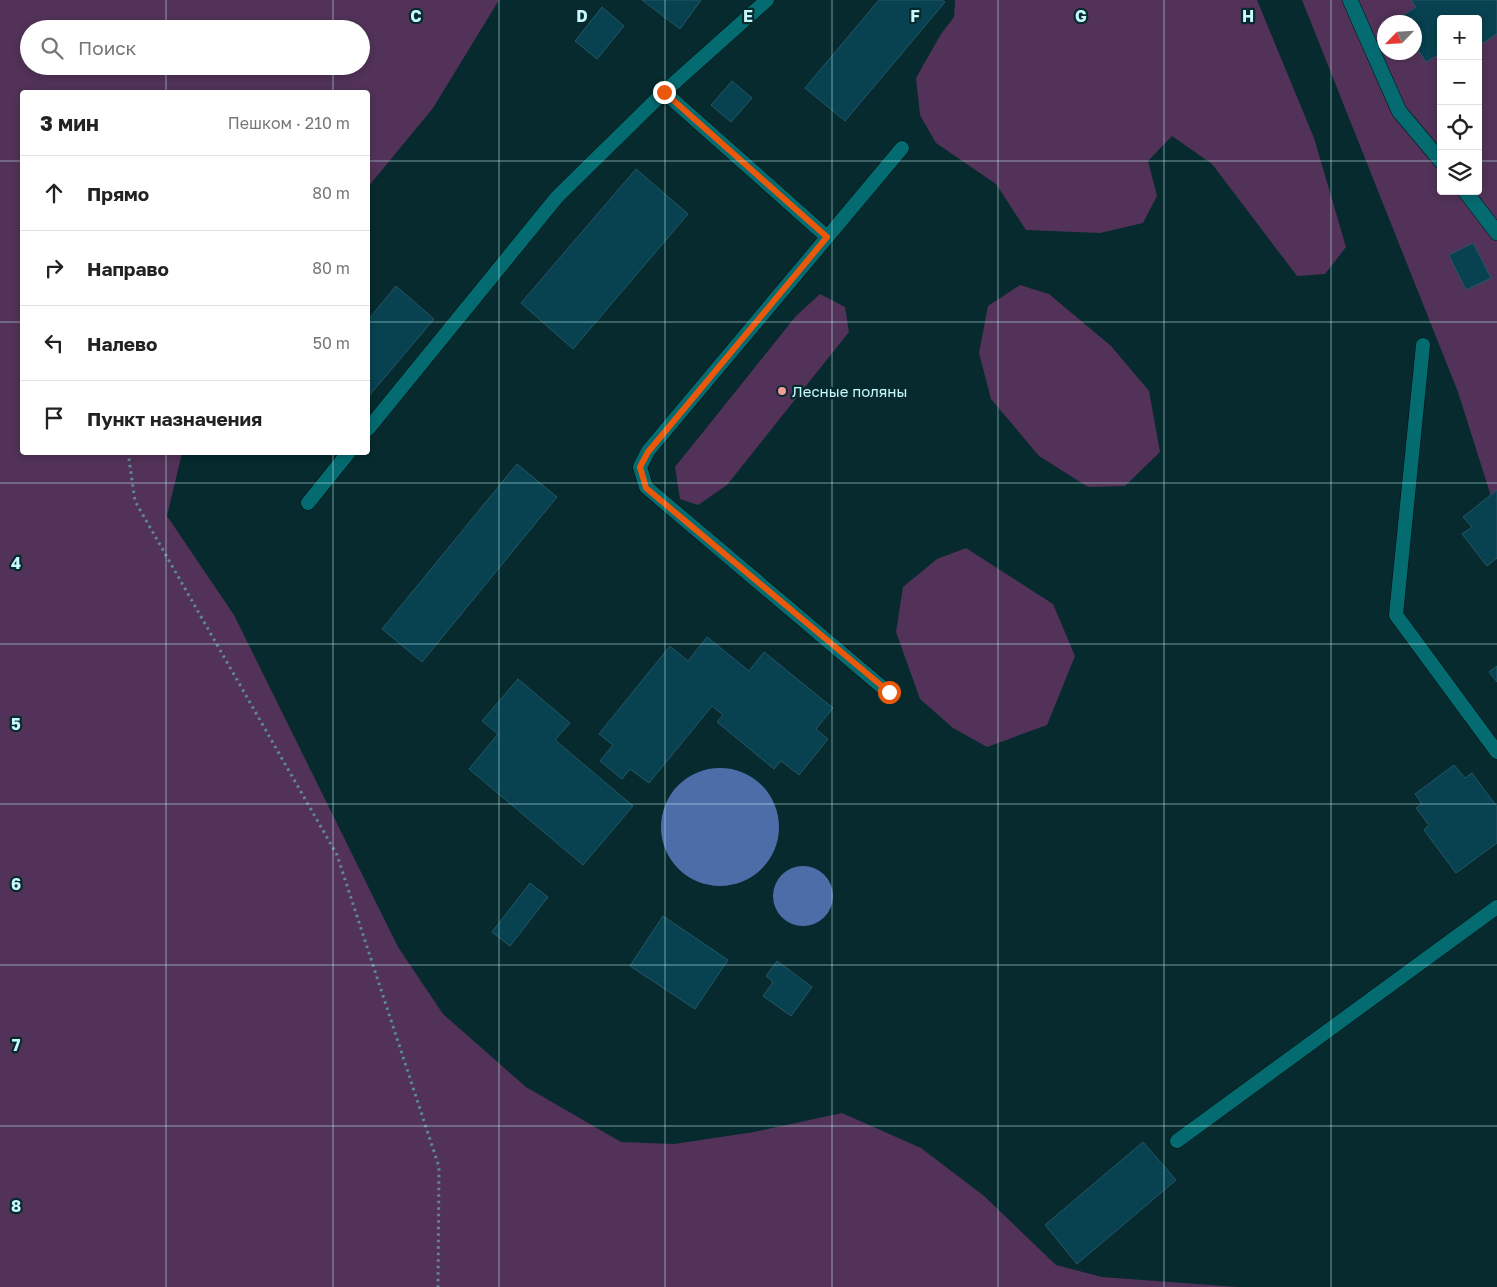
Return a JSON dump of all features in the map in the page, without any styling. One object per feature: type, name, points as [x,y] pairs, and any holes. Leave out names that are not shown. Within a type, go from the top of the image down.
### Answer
[{"type":"street","points":[[1350,0],[1399,111],[1437,156]]},
{"type":"street","points":[[1468,195],[1497,233]]},
{"type":"lane","points":[[370,427],[557,197],[664,92],[767,0]]},
{"type":"lane","points":[[664,92],[827,237]]},
{"type":"lane","points":[[889,692],[646,488],[640,467],[648,452],[902,148]]},
{"type":"lane","points":[[1423,345],[1396,615],[1497,752]]},
{"type":"lane","points":[[308,503],[347,455]]},
{"type":"lane","points":[[1178,1141],[1497,907]]},
{"type":"path","points":[[128,455],[135,501],[337,854],[439,1167],[438,1287]]},
{"type":"shaded area","points":[[0,0],[499,0],[433,108],[370,185],[370,90],[20,90],[20,455],[182,455],[167,516],[234,615],[398,947],[443,1014],[526,1087],[621,1142],[674,1144],[754,1132],[842,1113],[921,1148],[984,1196],[1056,1265],[1102,1277],[1238,1287],[0,1287]]},
{"type":"shaded area","points":[[955,0],[1257,0],[1314,138],[1346,247],[1325,274],[1297,276],[1212,164],[1172,136],[1148,161],[1157,196],[1143,223],[1100,233],[1026,230],[996,184],[936,143],[920,115],[916,78],[941,34],[954,17]]},
{"type":"shaded area","points":[[1302,0],[1497,0],[1497,515],[1458,392]]},
{"type":"shaded area","points":[[1020,285],[1049,294],[1111,346],[1149,391],[1160,452],[1125,486],[1088,487],[1039,456],[991,399],[979,353],[988,306]]},
{"type":"shaded area","points":[[820,294],[845,307],[849,332],[727,485],[698,505],[680,499],[675,467],[796,316]]},
{"type":"shaded area","points":[[966,548],[1053,604],[1075,656],[1047,725],[987,747],[953,728],[920,699],[896,632],[903,587],[937,559]]},
{"type":"water","points":[[720,768],[743,772],[762,785],[775,804],[779,827],[775,850],[762,869],[743,882],[720,886],[697,882],[678,869],[665,850],[661,827],[665,804],[678,785],[697,772]]},
{"type":"water","points":[[803,866],[819,871],[824,875],[828,880],[833,896],[828,912],[824,917],[819,921],[803,926],[787,921],[782,917],[778,912],[773,896],[778,880],[782,875],[787,871]]},
{"type":"building","points":[[642,0],[701,0],[680,29]]},
{"type":"building","points":[[879,0],[942,0],[945,2],[845,121],[805,88]]},
{"type":"building","points":[[1411,0],[1497,0],[1497,34],[1482,43],[1482,15],[1437,15],[1437,55],[1426,62],[1422,56],[1422,15],[1404,15],[1416,7]]},
{"type":"building","points":[[602,7],[624,26],[597,59],[575,41]]},
{"type":"building","points":[[732,81],[752,98],[731,122],[711,105]]},
{"type":"building","points":[[636,169],[688,214],[573,349],[521,303]]},
{"type":"building","points":[[1473,243],[1491,278],[1466,290],[1449,255]]},
{"type":"building","points":[[396,286],[434,319],[370,395],[370,318]]},
{"type":"building","points":[[517,464],[557,497],[422,662],[382,629]]},
{"type":"building","points":[[1497,490],[1497,558],[1487,566],[1462,534],[1472,527],[1463,517]]},
{"type":"building","points":[[707,637],[749,671],[764,652],[833,708],[816,729],[828,739],[799,775],[781,761],[774,769],[717,722],[723,715],[712,706],[649,783],[630,769],[622,779],[600,761],[613,745],[599,734],[670,646],[688,661]]},
{"type":"building","points":[[1497,666],[1497,682],[1489,672]]},
{"type":"building","points":[[518,679],[570,723],[555,740],[633,806],[583,865],[469,769],[498,734],[482,721]]},
{"type":"building","points":[[1454,765],[1465,778],[1472,773],[1497,807],[1497,843],[1456,873],[1424,830],[1429,825],[1416,808],[1422,804],[1415,794]]},
{"type":"building","points":[[530,883],[548,897],[510,946],[492,932]]},
{"type":"building","points":[[663,916],[728,960],[695,1009],[630,966]]},
{"type":"building","points":[[777,961],[812,987],[791,1016],[763,996],[773,982],[766,976]]},
{"type":"building","points":[[1143,1142],[1176,1180],[1077,1264],[1045,1225]]},
{"type":"place","name":"Лесные поляны","points":[[782,391]]},
{"type":"route","points":[[664,92],[827,237],[648,452],[640,467],[646,488],[889,692]]}]
